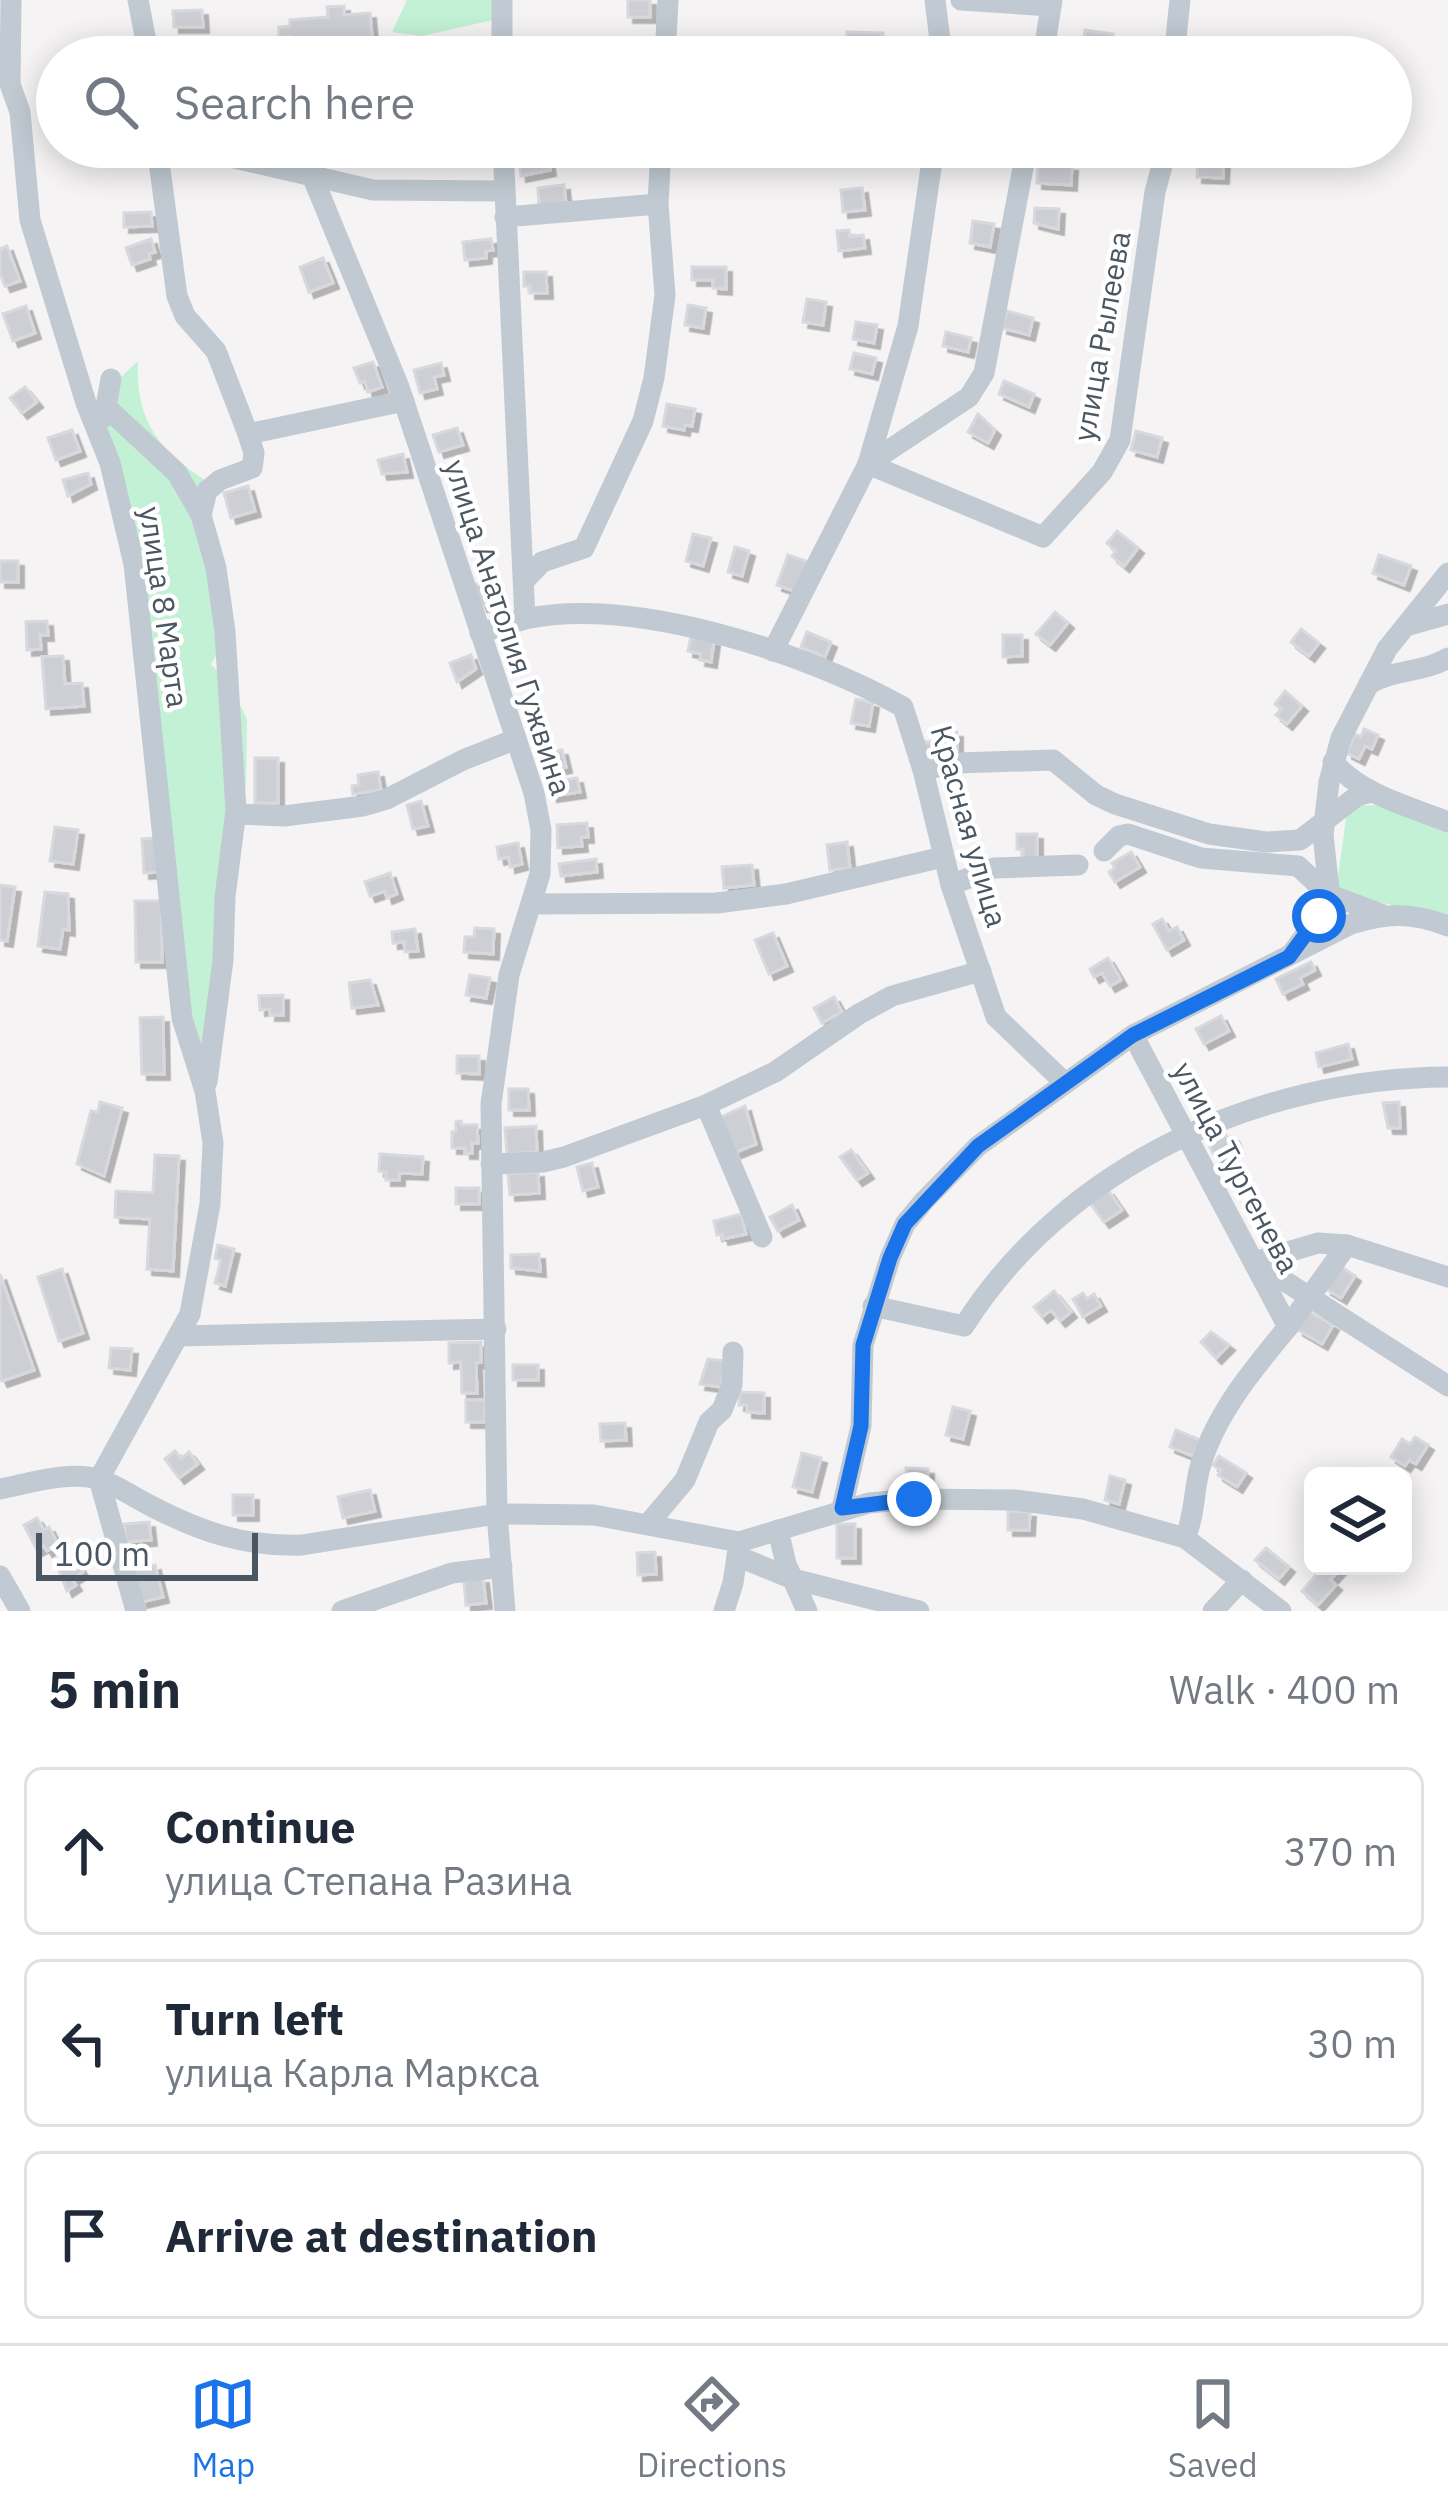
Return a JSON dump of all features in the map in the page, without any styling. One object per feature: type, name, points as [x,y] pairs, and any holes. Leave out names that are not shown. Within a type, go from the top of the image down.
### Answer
[{"type":"street","name":"улица 8 Марта","points":[[11,0],[10,84],[20,112],[30,220],[101,441],[134,564],[182,1018],[205,1091],[213,1143],[210,1204],[190,1314],[99,1479]]},
{"type":"street","points":[[138,0],[145,36]]},
{"type":"street","points":[[502,0],[502,36]]},
{"type":"street","points":[[666,36],[668,0]]},
{"type":"street","points":[[935,0],[939,36]]},
{"type":"street","points":[[961,0],[1052,3],[1046,36]]},
{"type":"street","points":[[1176,36],[1180,0]]},
{"type":"street","points":[[160,168],[177,296],[185,316],[216,351],[248,434],[404,400]]},
{"type":"street","points":[[273,168],[398,191],[503,191]]},
{"type":"street","points":[[503,168],[525,620]]},
{"type":"street","points":[[524,580],[542,562],[584,548],[643,421],[665,295],[660,168]]},
{"type":"street","points":[[773,651],[868,464],[908,326],[931,168]]},
{"type":"street","points":[[868,464],[970,398],[984,374],[1023,168]]},
{"type":"street","name":"улица Рылеева","points":[[868,464],[1043,537],[1084,494],[1120,440],[1161,168]]},
{"type":"street","name":"улица Анатолия Гужвина","points":[[314,178],[404,400],[534,793],[541,830],[540,874],[509,974],[496,1059],[491,1164],[497,1514],[505,1611]]},
{"type":"street","points":[[505,217],[658,204]]},
{"type":"street","points":[[101,441],[111,379]]},
{"type":"street","points":[[106,407],[177,473],[201,515]]},
{"type":"street","name":"улица 8 Марта","points":[[205,1091],[219,999],[224,897],[236,814],[225,632],[216,568],[201,515],[207,491],[220,480],[252,468],[254,453],[248,434]]},
{"type":"street","points":[[1289,957],[1328,895],[1324,824],[1333,762],[1387,649],[1447,577]]},
{"type":"street","points":[[1406,626],[1448,614]]},
{"type":"street","name":"Красная улица","points":[[481,634],[525,620],[629,617],[691,625],[773,651],[903,707],[951,885],[996,1018],[1064,1082]]},
{"type":"street","points":[[1369,685],[1389,674],[1420,670],[1448,658]]},
{"type":"street","points":[[236,814],[284,816],[363,806],[516,739]]},
{"type":"street","points":[[923,770],[958,763],[1053,760],[1096,795],[1115,804],[1235,839],[1288,843],[1314,833],[1363,792],[1371,791]]},
{"type":"street","points":[[1333,762],[1345,776],[1371,791],[1448,821]]},
{"type":"street","points":[[1104,850],[1128,834],[1201,858],[1298,866],[1328,895],[1381,914]]},
{"type":"street","points":[[531,904],[717,903],[786,895],[944,857]]},
{"type":"street","points":[[951,885],[994,868],[1078,865]]},
{"type":"street","points":[[842,1508],[861,1426],[863,1345],[874,1306],[905,1224],[978,1146],[1133,1035],[1351,924],[1381,914],[1416,914],[1448,926]]},
{"type":"street","points":[[491,1164],[564,1157],[706,1106],[775,1072],[892,997],[981,970]]},
{"type":"street","name":"улица Тургенева","points":[[1133,1035],[1288,1327]]},
{"type":"street","points":[[874,1306],[964,1326],[987,1289],[1055,1220],[1131,1163],[1258,1108],[1371,1082],[1448,1077]]},
{"type":"street","points":[[706,1106],[762,1237]]},
{"type":"street","points":[[1254,1262],[1318,1244],[1346,1245],[1448,1277]]},
{"type":"street","name":"улица Тургенева","points":[[1185,1538],[1196,1510],[1200,1468],[1212,1438],[1253,1370],[1346,1245]]},
{"type":"street","points":[[1254,1262],[1448,1386]]},
{"type":"street","points":[[181,1336],[496,1329]]},
{"type":"street","points":[[649,1523],[685,1480],[705,1431],[722,1410],[732,1385],[733,1352]]},
{"type":"street","points":[[0,1489],[68,1476],[99,1479],[188,1526],[252,1545],[302,1546],[497,1514],[594,1515],[649,1523],[738,1549],[793,1579],[920,1611]]},
{"type":"street","points":[[99,1479],[136,1611]]},
{"type":"street","points":[[738,1549],[842,1508],[914,1499],[1015,1500],[1083,1509],[1185,1538],[1281,1611]]},
{"type":"street","points":[[778,1530],[807,1611]]},
{"type":"street","points":[[724,1611],[738,1549]]},
{"type":"street","points":[[342,1611],[452,1573],[502,1568]]},
{"type":"street","points":[[0,1576],[20,1611]]},
{"type":"street","points":[[1214,1611],[1242,1580]]},
{"type":"green space","points":[[407,0],[493,0],[493,20],[422,36],[392,32]]},
{"type":"green space","points":[[138,361],[141,400],[153,431],[175,457],[206,481],[223,645],[211,664],[221,675],[231,705],[241,707],[247,719],[246,786],[229,794],[203,1052],[184,987],[140,575],[94,403]]},
{"type":"green space","points":[[1354,805],[1399,806],[1448,825],[1448,919],[1336,890],[1347,812]]},
{"type":"building","points":[[628,0],[650,0],[650,17],[628,17]]},
{"type":"building","points":[[344,6],[344,15],[370,13],[372,36],[279,36],[279,27],[290,26],[290,20],[328,17],[327,7]]},
{"type":"building","points":[[202,10],[203,27],[174,27],[173,11]]},
{"type":"building","points":[[1085,30],[1113,34],[1113,36],[1084,36]]},
{"type":"building","points":[[847,32],[883,33],[883,36],[847,36]]},
{"type":"building","points":[[520,168],[550,168],[550,170],[521,176]]},
{"type":"building","points":[[1038,168],[1072,168],[1071,185],[1037,183]]},
{"type":"building","points":[[1197,168],[1224,168],[1223,178],[1197,177]]},
{"type":"building","points":[[564,185],[566,204],[539,207],[538,188]]},
{"type":"building","points":[[862,188],[865,210],[843,212],[841,190]]},
{"type":"building","points":[[1035,208],[1059,209],[1058,229],[1034,223]]},
{"type":"building","points":[[151,212],[152,226],[124,227],[124,213]]},
{"type":"building","points":[[973,221],[994,224],[990,247],[970,243]]},
{"type":"building","points":[[849,230],[850,237],[863,235],[865,248],[839,251],[837,231]]},
{"type":"building","points":[[151,239],[155,252],[149,254],[150,259],[132,265],[126,248]]},
{"type":"building","points":[[491,239],[493,250],[486,251],[486,258],[465,260],[463,242]]},
{"type":"building","points":[[7,246],[20,281],[5,286],[0,249]]},
{"type":"building","points":[[323,258],[333,283],[309,292],[300,267]]},
{"type":"building","points":[[692,267],[726,267],[726,289],[713,288],[713,280],[692,280]]},
{"type":"building","points":[[524,272],[546,272],[547,293],[530,293],[530,286],[524,286]]},
{"type":"building","points":[[807,299],[826,302],[823,325],[803,322]]},
{"type":"building","points":[[688,305],[706,308],[703,328],[685,325]]},
{"type":"building","points":[[26,306],[35,333],[13,341],[3,314]]},
{"type":"building","points":[[1007,311],[1033,318],[1029,335],[1002,328]]},
{"type":"building","points":[[856,322],[877,325],[874,343],[853,339]]},
{"type":"building","points":[[946,332],[971,338],[968,352],[943,346]]},
{"type":"building","points":[[854,353],[876,358],[872,374],[850,369]]},
{"type":"building","points":[[373,362],[382,387],[368,392],[354,368]]},
{"type":"building","points":[[441,363],[444,375],[434,377],[437,389],[420,393],[414,370]]},
{"type":"building","points":[[1004,381],[1034,394],[1029,407],[999,394]]},
{"type":"building","points":[[25,387],[37,402],[22,413],[10,398]]},
{"type":"building","points":[[667,404],[695,409],[692,426],[685,425],[684,430],[663,426]]},
{"type":"building","points":[[978,414],[995,430],[988,443],[968,432]]},
{"type":"building","points":[[457,428],[463,445],[439,452],[433,435]]},
{"type":"building","points":[[72,430],[80,451],[56,460],[48,438]]},
{"type":"building","points":[[1136,431],[1162,438],[1157,457],[1131,450]]},
{"type":"building","points":[[403,454],[407,472],[382,474],[378,460]]},
{"type":"building","points":[[88,473],[91,484],[68,496],[63,480]]},
{"type":"building","points":[[248,486],[255,511],[231,518],[224,493]]},
{"type":"building","points":[[1117,531],[1138,548],[1124,566],[1112,556],[1116,551],[1107,543]]},
{"type":"building","points":[[693,534],[711,538],[703,566],[686,561]]},
{"type":"building","points":[[735,547],[749,551],[742,576],[728,572]]},
{"type":"building","points":[[788,555],[808,562],[797,592],[777,585]]},
{"type":"building","points":[[1379,555],[1411,566],[1404,585],[1373,573]]},
{"type":"building","points":[[0,561],[18,561],[18,582],[0,582]]},
{"type":"building","points":[[485,581],[487,585],[497,582],[503,599],[482,606],[474,585]]},
{"type":"building","points":[[1055,612],[1068,623],[1050,645],[1036,634]]},
{"type":"building","points":[[47,621],[48,635],[40,635],[41,649],[27,650],[26,622]]},
{"type":"building","points":[[1301,629],[1319,643],[1309,656],[1291,642]]},
{"type":"building","points":[[807,632],[831,642],[825,657],[801,647]]},
{"type":"building","points":[[1003,635],[1022,635],[1022,656],[1003,657]]},
{"type":"building","points":[[691,637],[714,641],[711,662],[688,651]]},
{"type":"building","points":[[471,655],[476,669],[457,682],[450,663]]},
{"type":"building","points":[[63,656],[65,684],[82,683],[84,706],[46,709],[42,657]]},
{"type":"building","points":[[1285,691],[1302,706],[1287,724],[1276,715],[1281,709],[1275,704]]},
{"type":"building","points":[[856,699],[873,703],[869,726],[851,723]]},
{"type":"building","points":[[1364,729],[1378,735],[1372,749],[1365,746],[1359,759],[1347,753],[1355,734],[1361,737]]},
{"type":"building","points":[[938,732],[957,732],[957,758],[925,757],[925,742],[938,742]]},
{"type":"building","points":[[562,750],[566,767],[545,771],[541,754]]},
{"type":"building","points":[[255,758],[278,758],[278,803],[255,803]]},
{"type":"building","points":[[378,772],[381,790],[353,794],[358,775]]},
{"type":"building","points":[[577,778],[580,792],[552,796],[549,783]]},
{"type":"building","points":[[421,801],[428,826],[413,829],[407,805]]},
{"type":"building","points":[[587,823],[588,837],[581,837],[582,846],[558,848],[557,825]]},
{"type":"building","points":[[55,827],[78,830],[73,864],[50,861]]},
{"type":"building","points":[[1017,834],[1037,834],[1037,859],[1023,859]]},
{"type":"building","points":[[158,838],[160,872],[144,873],[142,839]]},
{"type":"building","points":[[847,842],[850,868],[830,870],[827,845]]},
{"type":"building","points":[[518,843],[522,864],[510,867],[509,857],[499,859],[497,847]]},
{"type":"building","points":[[1131,852],[1140,867],[1115,882],[1109,872],[1115,868],[1112,863]]},
{"type":"building","points":[[596,859],[597,872],[561,876],[559,864]]},
{"type":"building","points":[[752,865],[754,885],[724,888],[722,867]]},
{"type":"building","points":[[390,873],[397,894],[387,898],[385,891],[370,896],[365,882]]},
{"type":"building","points":[[0,885],[15,887],[7,941],[0,940]]},
{"type":"building","points":[[45,892],[68,894],[69,930],[63,929],[60,949],[38,946]]},
{"type":"building","points":[[135,901],[161,901],[162,962],[136,962]]},
{"type":"building","points":[[1162,919],[1169,931],[1177,927],[1184,940],[1167,950],[1153,924]]},
{"type":"building","points":[[475,928],[494,929],[493,954],[464,952],[465,937],[474,937]]},
{"type":"building","points":[[415,929],[418,951],[405,952],[404,942],[393,943],[392,932]]},
{"type":"building","points":[[773,933],[787,966],[769,974],[755,940]]},
{"type":"building","points":[[1108,958],[1121,980],[1110,986],[1102,973],[1094,977],[1090,969]]},
{"type":"building","points":[[1311,962],[1315,970],[1300,978],[1303,984],[1283,994],[1276,979]]},
{"type":"building","points":[[470,975],[490,978],[486,998],[466,995]]},
{"type":"building","points":[[370,980],[378,1005],[352,1008],[349,983]]},
{"type":"building","points":[[283,995],[283,1015],[260,1010],[259,996]]},
{"type":"building","points":[[834,997],[842,1012],[822,1023],[814,1008]]},
{"type":"building","points":[[1221,1016],[1229,1031],[1204,1044],[1196,1029]]},
{"type":"building","points":[[163,1017],[164,1074],[142,1074],[140,1018]]},
{"type":"building","points":[[1348,1044],[1352,1059],[1319,1067],[1316,1053]]},
{"type":"building","points":[[457,1056],[479,1056],[479,1074],[457,1073]]},
{"type":"building","points":[[509,1089],[528,1089],[529,1110],[509,1110]]},
{"type":"building","points":[[100,1102],[122,1108],[104,1176],[77,1164],[91,1111],[98,1112]]},
{"type":"building","points":[[1399,1102],[1400,1128],[1388,1128],[1383,1103]]},
{"type":"building","points":[[745,1106],[756,1144],[736,1152],[721,1117]]},
{"type":"building","points":[[461,1121],[461,1125],[477,1125],[478,1143],[472,1143],[472,1153],[452,1148],[452,1132]]},
{"type":"building","points":[[536,1126],[537,1152],[507,1154],[505,1128]]},
{"type":"building","points":[[1233,1136],[1238,1148],[1215,1157],[1208,1142]]},
{"type":"building","points":[[851,1150],[868,1173],[857,1180],[840,1157]]},
{"type":"building","points":[[380,1154],[423,1157],[422,1174],[399,1173],[399,1180],[386,1180],[386,1172],[379,1171]]},
{"type":"building","points":[[155,1155],[179,1156],[173,1271],[147,1269],[150,1219],[115,1217],[116,1191],[153,1193]]},
{"type":"building","points":[[592,1163],[598,1187],[583,1191],[577,1167]]},
{"type":"building","points":[[538,1172],[539,1193],[510,1195],[508,1174]]},
{"type":"building","points":[[456,1188],[479,1188],[479,1204],[456,1204]]},
{"type":"building","points":[[1108,1190],[1122,1210],[1104,1222],[1090,1203]]},
{"type":"building","points":[[792,1205],[799,1220],[778,1231],[770,1217]]},
{"type":"building","points":[[741,1214],[746,1234],[723,1239],[722,1234],[717,1235],[714,1221]]},
{"type":"building","points":[[218,1245],[234,1249],[225,1286],[215,1283],[221,1260],[215,1258]]},
{"type":"building","points":[[539,1254],[540,1271],[511,1268],[511,1255]]},
{"type":"building","points":[[1340,1266],[1355,1276],[1341,1298],[1326,1289]]},
{"type":"building","points":[[62,1269],[83,1333],[59,1341],[38,1277]]},
{"type":"building","points":[[0,1274],[34,1370],[2,1381],[0,1376]]},
{"type":"building","points":[[1054,1291],[1071,1312],[1060,1321],[1051,1310],[1042,1317],[1034,1307]]},
{"type":"building","points":[[1083,1293],[1087,1299],[1094,1294],[1101,1306],[1083,1317],[1073,1299]]},
{"type":"building","points":[[1309,1312],[1333,1325],[1322,1344],[1298,1330]]},
{"type":"building","points":[[1211,1332],[1229,1345],[1216,1358],[1201,1342]]},
{"type":"building","points":[[481,1342],[477,1393],[462,1393],[461,1362],[449,1363],[449,1343]]},
{"type":"building","points":[[111,1348],[132,1349],[130,1370],[109,1368]]},
{"type":"building","points":[[708,1359],[725,1361],[721,1387],[700,1384]]},
{"type":"building","points":[[513,1365],[538,1365],[538,1380],[513,1380]]},
{"type":"building","points":[[740,1392],[764,1393],[764,1413],[747,1412],[747,1405],[739,1405]]},
{"type":"building","points":[[466,1400],[485,1400],[485,1422],[466,1422]]},
{"type":"building","points":[[953,1407],[970,1411],[963,1439],[946,1435]]},
{"type":"building","points":[[625,1423],[626,1440],[601,1441],[600,1424]]},
{"type":"building","points":[[1176,1430],[1200,1440],[1193,1456],[1170,1447]]},
{"type":"building","points":[[1415,1437],[1428,1445],[1416,1464],[1409,1460],[1405,1466],[1391,1457],[1402,1439],[1410,1444]]},
{"type":"building","points":[[175,1451],[181,1459],[189,1452],[198,1464],[179,1478],[165,1459]]},
{"type":"building","points":[[802,1453],[821,1458],[812,1492],[793,1487]]},
{"type":"building","points":[[1219,1456],[1246,1473],[1237,1487],[1218,1475],[1221,1470],[1213,1465]]},
{"type":"building","points":[[906,1468],[928,1469],[927,1491],[910,1490]]},
{"type":"building","points":[[1110,1476],[1125,1480],[1119,1504],[1105,1500]]},
{"type":"building","points":[[370,1490],[375,1511],[343,1518],[338,1497]]},
{"type":"building","points":[[233,1495],[253,1495],[253,1515],[233,1515]]},
{"type":"building","points":[[1008,1511],[1030,1512],[1029,1530],[1008,1530]]},
{"type":"building","points":[[37,1518],[44,1530],[49,1527],[58,1545],[47,1551],[44,1546],[37,1550],[24,1525]]},
{"type":"building","points":[[149,1522],[151,1540],[126,1542],[124,1524]]},
{"type":"building","points":[[837,1524],[855,1524],[855,1558],[837,1558]]},
{"type":"building","points":[[1266,1548],[1289,1567],[1279,1579],[1255,1560]]},
{"type":"building","points":[[655,1552],[656,1574],[638,1575],[637,1553]]},
{"type":"building","points":[[74,1558],[83,1572],[72,1579],[76,1585],[67,1591],[58,1568]]},
{"type":"building","points":[[155,1565],[163,1597],[142,1602],[134,1571]]},
{"type":"building","points":[[1316,1575],[1335,1575],[1330,1580],[1336,1585],[1318,1605],[1302,1591]]},
{"type":"building","points":[[483,1578],[486,1603],[466,1605],[464,1580]]},
{"type":"route","points":[[914,1499],[842,1508],[861,1426],[863,1345],[905,1224],[978,1146],[1064,1082],[1133,1035],[1289,957],[1319,916]]}]
